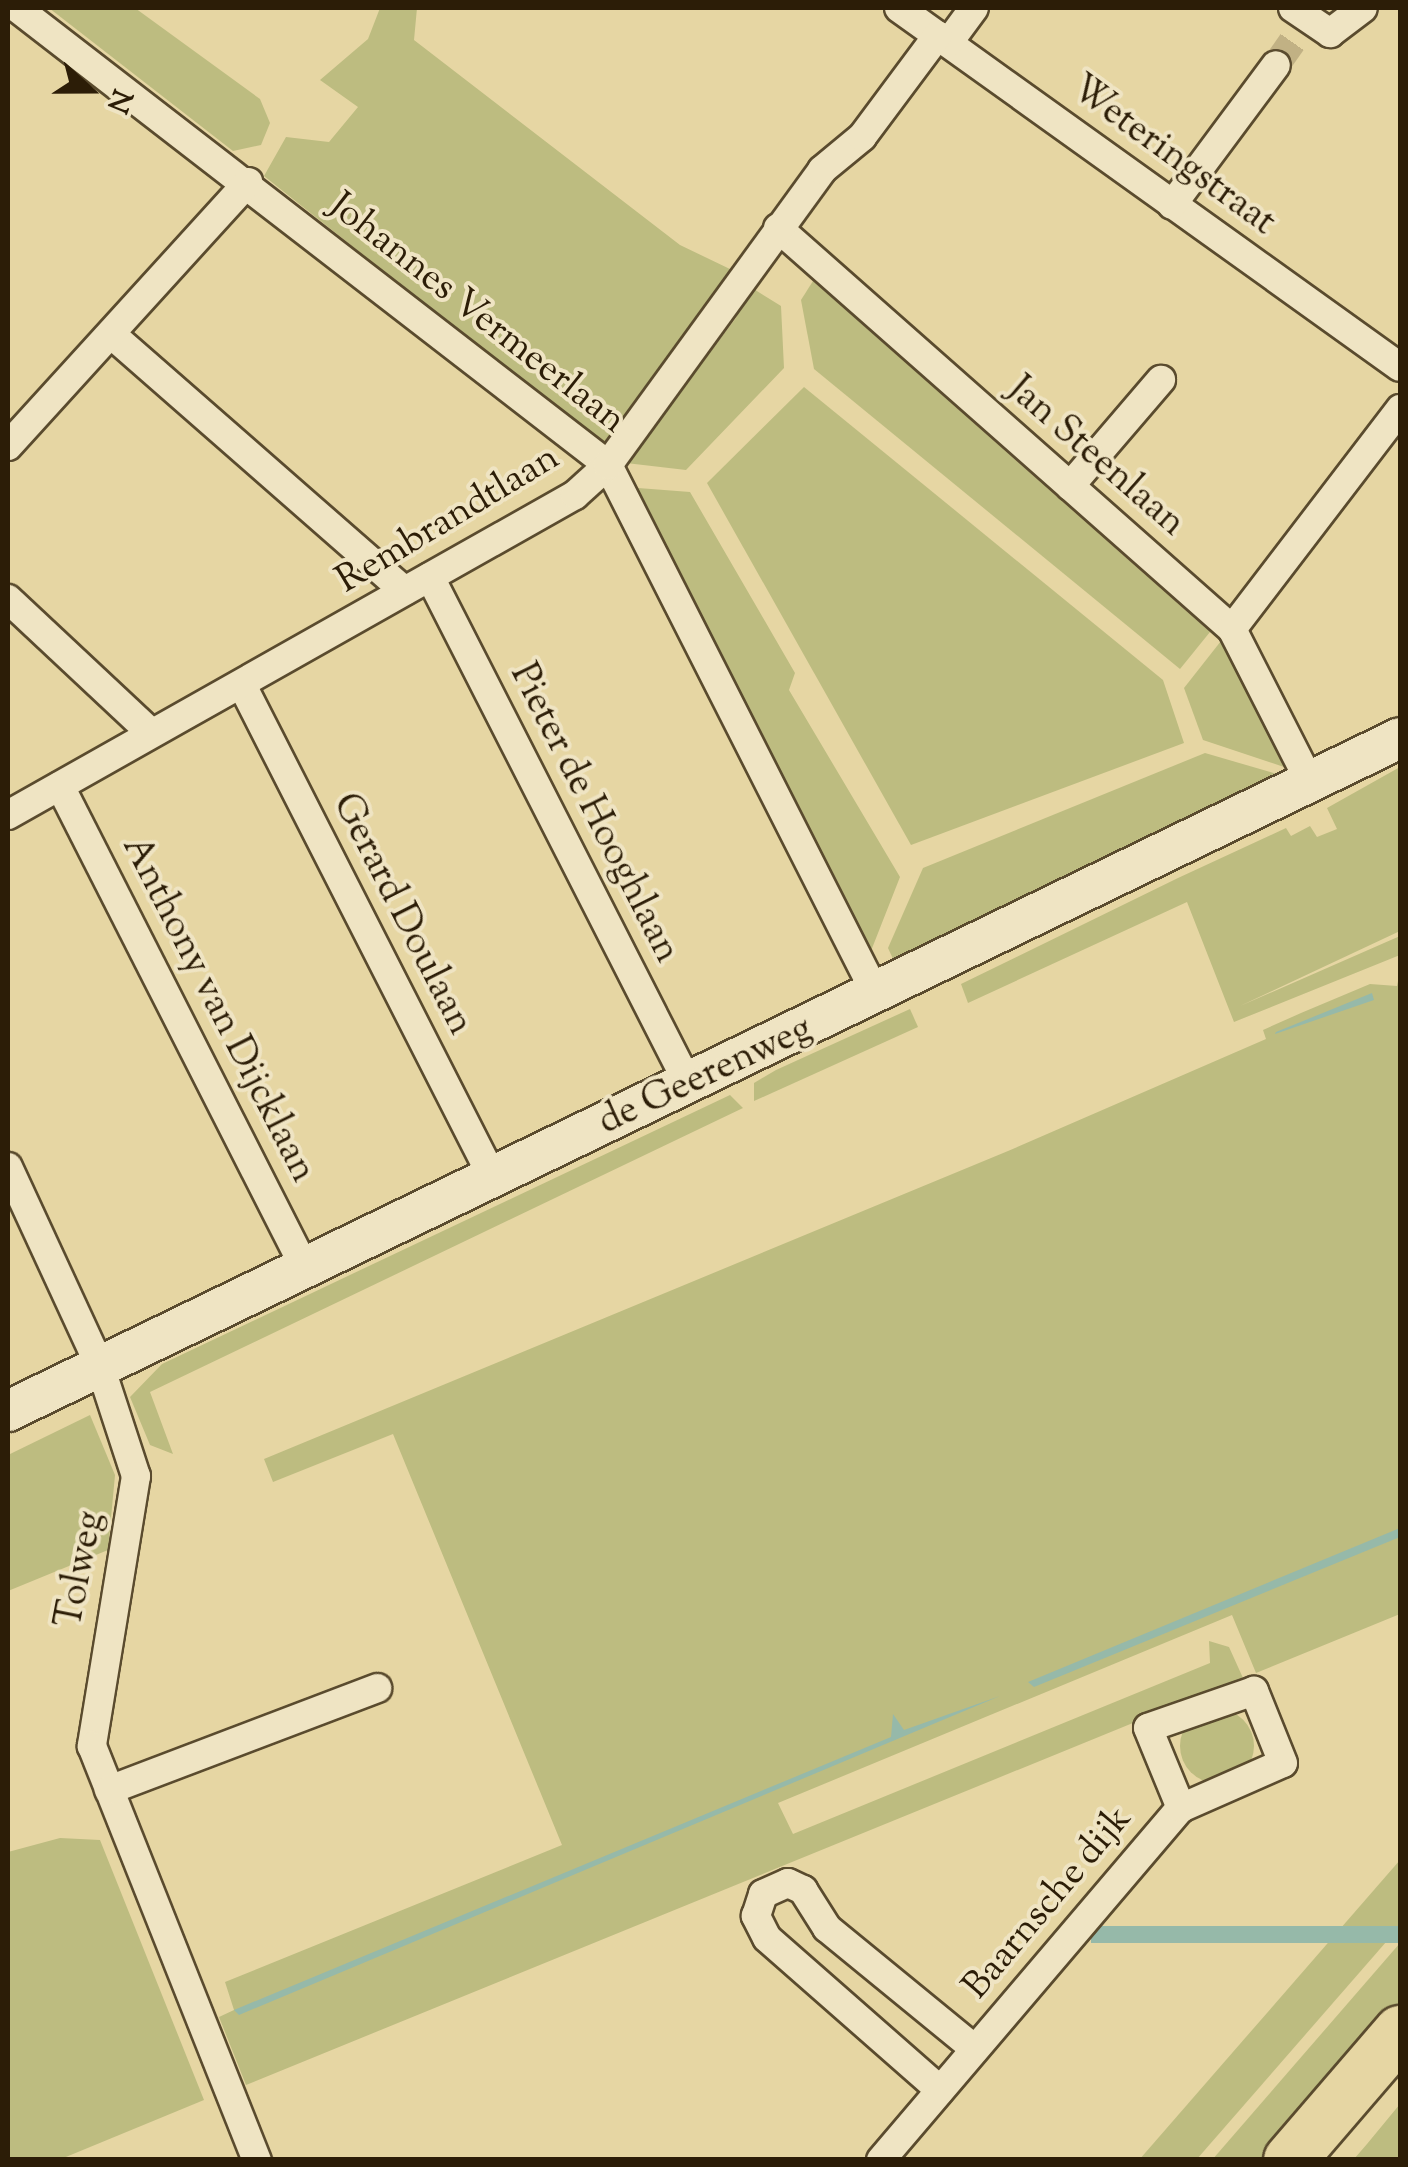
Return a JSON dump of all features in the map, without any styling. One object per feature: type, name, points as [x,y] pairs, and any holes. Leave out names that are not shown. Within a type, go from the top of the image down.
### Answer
[{"type":"highway","points":[[1290,2160],[1400,2032]]},
{"type":"highway","points":[[1331,2160],[1400,2081]]},
{"type":"main road","name":"de Geerenweg","points":[[8,1410],[877,996],[1400,738]]},
{"type":"street","name":"Johannes Vermeerlaan","points":[[17,8],[248,182],[608,465],[877,996]]},
{"type":"street","name":"Weteringstraat","points":[[899,8],[1400,367]]},
{"type":"street","name":"Rembrandtlaan","points":[[8,815],[575,495],[608,465],[778,228],[974,8]]},
{"type":"street","points":[[1297,23],[1330,33],[1363,8]]},
{"type":"street","points":[[1172,205],[1276,64]]},
{"type":"street","points":[[8,446],[248,182]]},
{"type":"street","name":"Jan Steenlaan","points":[[778,228],[1232,629],[1311,784]]},
{"type":"street","points":[[111,334],[405,591]]},
{"type":"street","points":[[1070,486],[1161,380]]},
{"type":"street","points":[[1232,629],[1400,409]]},
{"type":"street","name":"Pieter de Hooghlaan","points":[[430,577],[689,1085]]},
{"type":"street","points":[[8,599],[151,733]]},
{"type":"street","name":"Gerard Doulaan","points":[[242,685],[493,1178]]},
{"type":"street","name":"Anthony van Dijcklaan","points":[[60,786],[305,1268]]},
{"type":"street","name":"Tolweg","points":[[8,1167],[100,1366],[136,1476],[93,1711],[92,1746],[256,2160]]},
{"type":"street","points":[[110,1790],[377,1688]]},
{"type":"street","name":"Baarnsche dijk","points":[[882,2160],[1181,1808],[1283,1763],[1254,1691],[1148,1728],[1181,1808]]},
{"type":"street","name":"Baarnsche dijk","points":[[940,2090],[767,1938],[756,1916],[763,1894],[796,1885],[827,1928],[975,2050]]},
{"type":"shaded area","points":[[49,8],[135,8],[260,99],[270,123],[261,145],[233,151]]},
{"type":"shaded area","points":[[380,8],[417,8],[414,40],[680,245],[732,270],[717,303],[605,447],[264,176],[286,137],[329,142],[358,107],[320,80],[368,39]]},
{"type":"shaded area","points":[[813,281],[1210,632],[1180,669],[814,369],[801,300]]},
{"type":"shaded area","points":[[749,286],[781,306],[784,368],[686,470],[626,463],[736,318]]},
{"type":"shaded area","points":[[804,387],[1163,680],[1184,743],[911,845],[707,483]]},
{"type":"shaded area","points":[[625,487],[690,492],[795,673],[789,690],[900,877],[869,956]]},
{"type":"shaded area","points":[[1221,641],[1232,651],[1287,768],[1203,740],[1184,688]]},
{"type":"shaded area","points":[[1205,753],[1277,774],[894,961],[888,948],[923,868]]},
{"type":"shaded area","points":[[1400,767],[1400,931],[1240,1006],[1400,936],[1400,955],[1234,1022],[1187,902],[968,1003],[961,984],[1178,878],[1286,828],[1291,836],[1310,826],[1317,837],[1337,829],[1327,808]]},
{"type":"shaded area","points":[[1400,971],[1400,1614],[1256,1673],[1232,1615],[778,1803],[793,1834],[1210,1663],[1209,1641],[1229,1647],[1243,1678],[246,2085],[219,2017],[234,2010],[225,1982],[562,1845],[393,1434],[273,1482],[264,1459],[1008,1151],[1266,1039],[1263,1030],[1370,984],[1397,986]]},
{"type":"shaded area","points":[[1372,993],[1374,1000],[1275,1034],[1276,1032]]},
{"type":"shaded area","points":[[910,1009],[918,1027],[754,1101],[754,1083],[776,1070]]},
{"type":"shaded area","points":[[730,1095],[743,1108],[150,1392],[173,1454],[150,1445],[130,1397],[162,1364]]},
{"type":"shaded area","points":[[90,1415],[115,1475],[108,1550],[8,1591],[8,1455]]},
{"type":"shaded area","points":[[1400,1528],[1400,1537],[1034,1687],[1028,1682]]},
{"type":"shaded area","points":[[1000,1696],[239,2015],[234,2010],[891,1737],[893,1714],[904,1730]]},
{"type":"shaded area","points":[[1217,1709],[1243,1720],[1254,1746],[1243,1772],[1217,1783],[1191,1772],[1180,1746],[1191,1720]]},
{"type":"shaded area","points":[[60,1838],[100,1840],[204,2100],[61,2159],[8,2159],[8,1852]]},
{"type":"shaded area","points":[[1400,1860],[1400,1926],[1197,2159],[1139,2160]]},
{"type":"shaded area","points":[[1091,1926],[1400,1926],[1400,1943],[1091,1943]]},
{"type":"shaded area","points":[[1400,1943],[1400,2006],[1271,2159],[1212,2160]]},
{"type":"shaded area","points":[[1400,2104],[1400,2159],[1354,2159],[1367,2144]]},
{"type":"tunnel","points":[[1276,65],[1293,41]]}]
